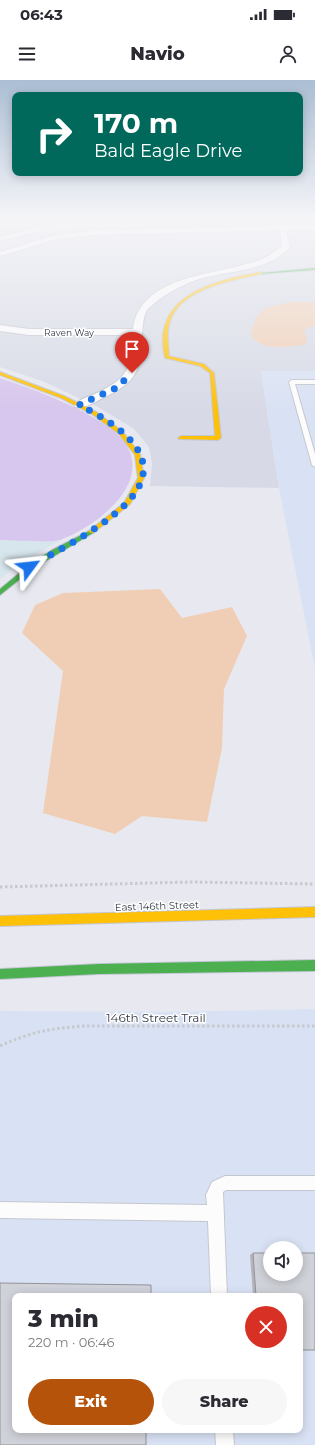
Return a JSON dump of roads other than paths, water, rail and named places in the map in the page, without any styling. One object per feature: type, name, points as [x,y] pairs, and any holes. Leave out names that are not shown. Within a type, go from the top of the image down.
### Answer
[{"type":"main road","points":[[181,438],[218,438],[212,373],[207,366],[194,362],[174,361],[167,357],[168,347],[165,333],[170,315],[187,297],[199,290],[221,283]]},
{"type":"main road","points":[[0,373],[44,388],[79,405],[114,425],[134,444],[139,451],[143,468],[139,486],[130,501],[117,514],[92,531],[29,567],[0,593]]},
{"type":"main road","name":"East 146th Street","points":[[0,922],[315,912]]},
{"type":"main road","points":[[0,974],[99,969],[315,965]]},
{"type":"street","points":[[79,405],[116,388],[132,373],[137,332],[143,309],[161,295],[183,283]]},
{"type":"street","name":"Raven Way","points":[[0,328],[29,332],[137,332]]},
{"type":"lane","points":[[315,382],[292,382],[315,465]]},
{"type":"lane","points":[[219,1293],[214,1195],[218,1188],[225,1183],[315,1183]]},
{"type":"lane","points":[[0,1210],[215,1213]]},
{"type":"lane","points":[[224,1433],[225,1445]]}]
